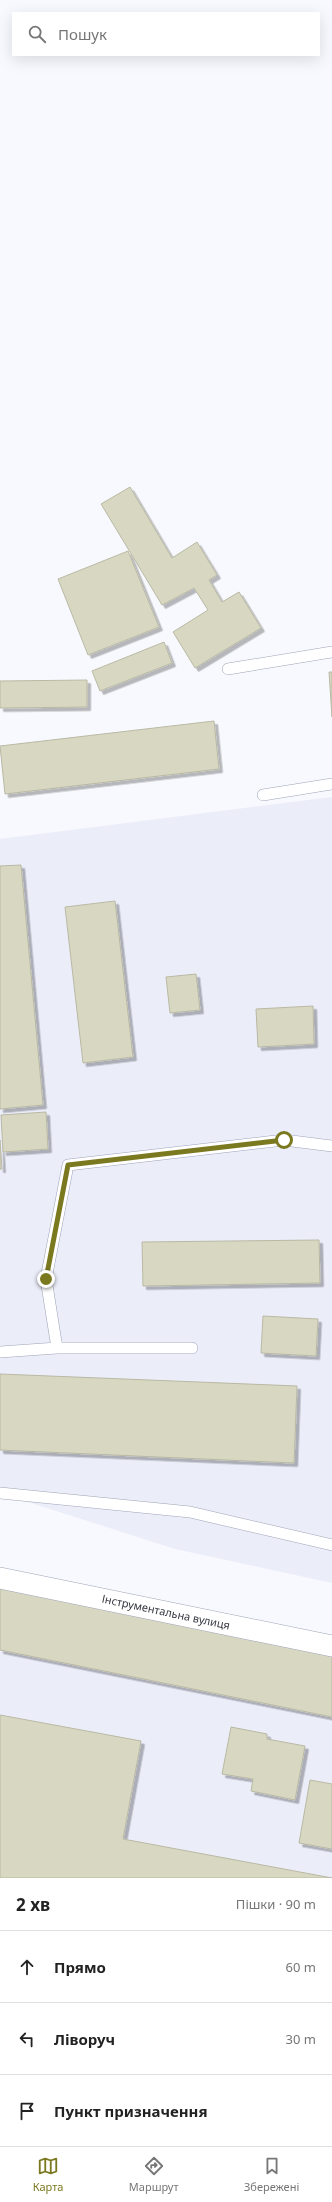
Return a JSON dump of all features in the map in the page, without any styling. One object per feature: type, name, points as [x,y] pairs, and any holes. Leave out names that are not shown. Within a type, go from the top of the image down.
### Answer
[{"type":"street","name":"Інструментальна вулиця","points":[[0,1578],[332,1646]]},
{"type":"lane","points":[[228,669],[332,652]]},
{"type":"lane","points":[[263,795],[332,784]]},
{"type":"lane","points":[[57,1348],[46,1279],[68,1165],[284,1140],[332,1146]]},
{"type":"lane","points":[[0,1352],[57,1348],[192,1348]]},
{"type":"lane","points":[[0,1493],[190,1512],[332,1545]]},
{"type":"shaded area","points":[[332,797],[332,1583],[175,1549],[0,1493],[0,839]]},
{"type":"shaded area","points":[[0,1626],[332,1694],[332,1878],[0,1878]]},
{"type":"building","points":[[130,487],[172,558],[197,542],[217,575],[209,580],[222,602],[239,592],[261,628],[195,668],[173,632],[208,610],[194,588],[162,605],[101,504]]},
{"type":"building","points":[[128,551],[159,627],[88,655],[58,579]]},
{"type":"building","points":[[164,642],[172,663],[100,691],[92,671]]},
{"type":"building","points":[[329,672],[332,672],[332,717]]},
{"type":"building","points":[[87,680],[87,707],[0,708],[0,681]]},
{"type":"building","points":[[214,721],[219,769],[5,794],[0,746]]},
{"type":"building","points":[[21,865],[43,1105],[0,1109],[0,866]]},
{"type":"building","points":[[115,901],[133,1057],[83,1063],[65,907]]},
{"type":"building","points":[[196,974],[200,1010],[170,1013],[166,977]]},
{"type":"building","points":[[313,1006],[314,1044],[258,1047],[256,1009]]},
{"type":"building","points":[[46,1112],[48,1149],[3,1152],[1,1115]]},
{"type":"building","points":[[0,1140],[2,1169],[0,1169]]},
{"type":"building","points":[[319,1240],[320,1283],[143,1286],[142,1242]]},
{"type":"building","points":[[263,1316],[318,1319],[316,1356],[261,1353]]},
{"type":"building","points":[[0,1374],[297,1386],[294,1463],[0,1450]]},
{"type":"building","points":[[0,1583],[332,1649],[332,1717],[0,1650]]},
{"type":"building","points":[[0,1715],[141,1741],[123,1839],[332,1878],[0,1878]]},
{"type":"building","points":[[231,1727],[267,1734],[267,1739],[305,1746],[295,1800],[251,1791],[253,1779],[222,1774]]},
{"type":"building","points":[[310,1780],[332,1784],[332,1849],[299,1843]]},
{"type":"route","points":[[46,1279],[68,1165],[284,1140]]}]
